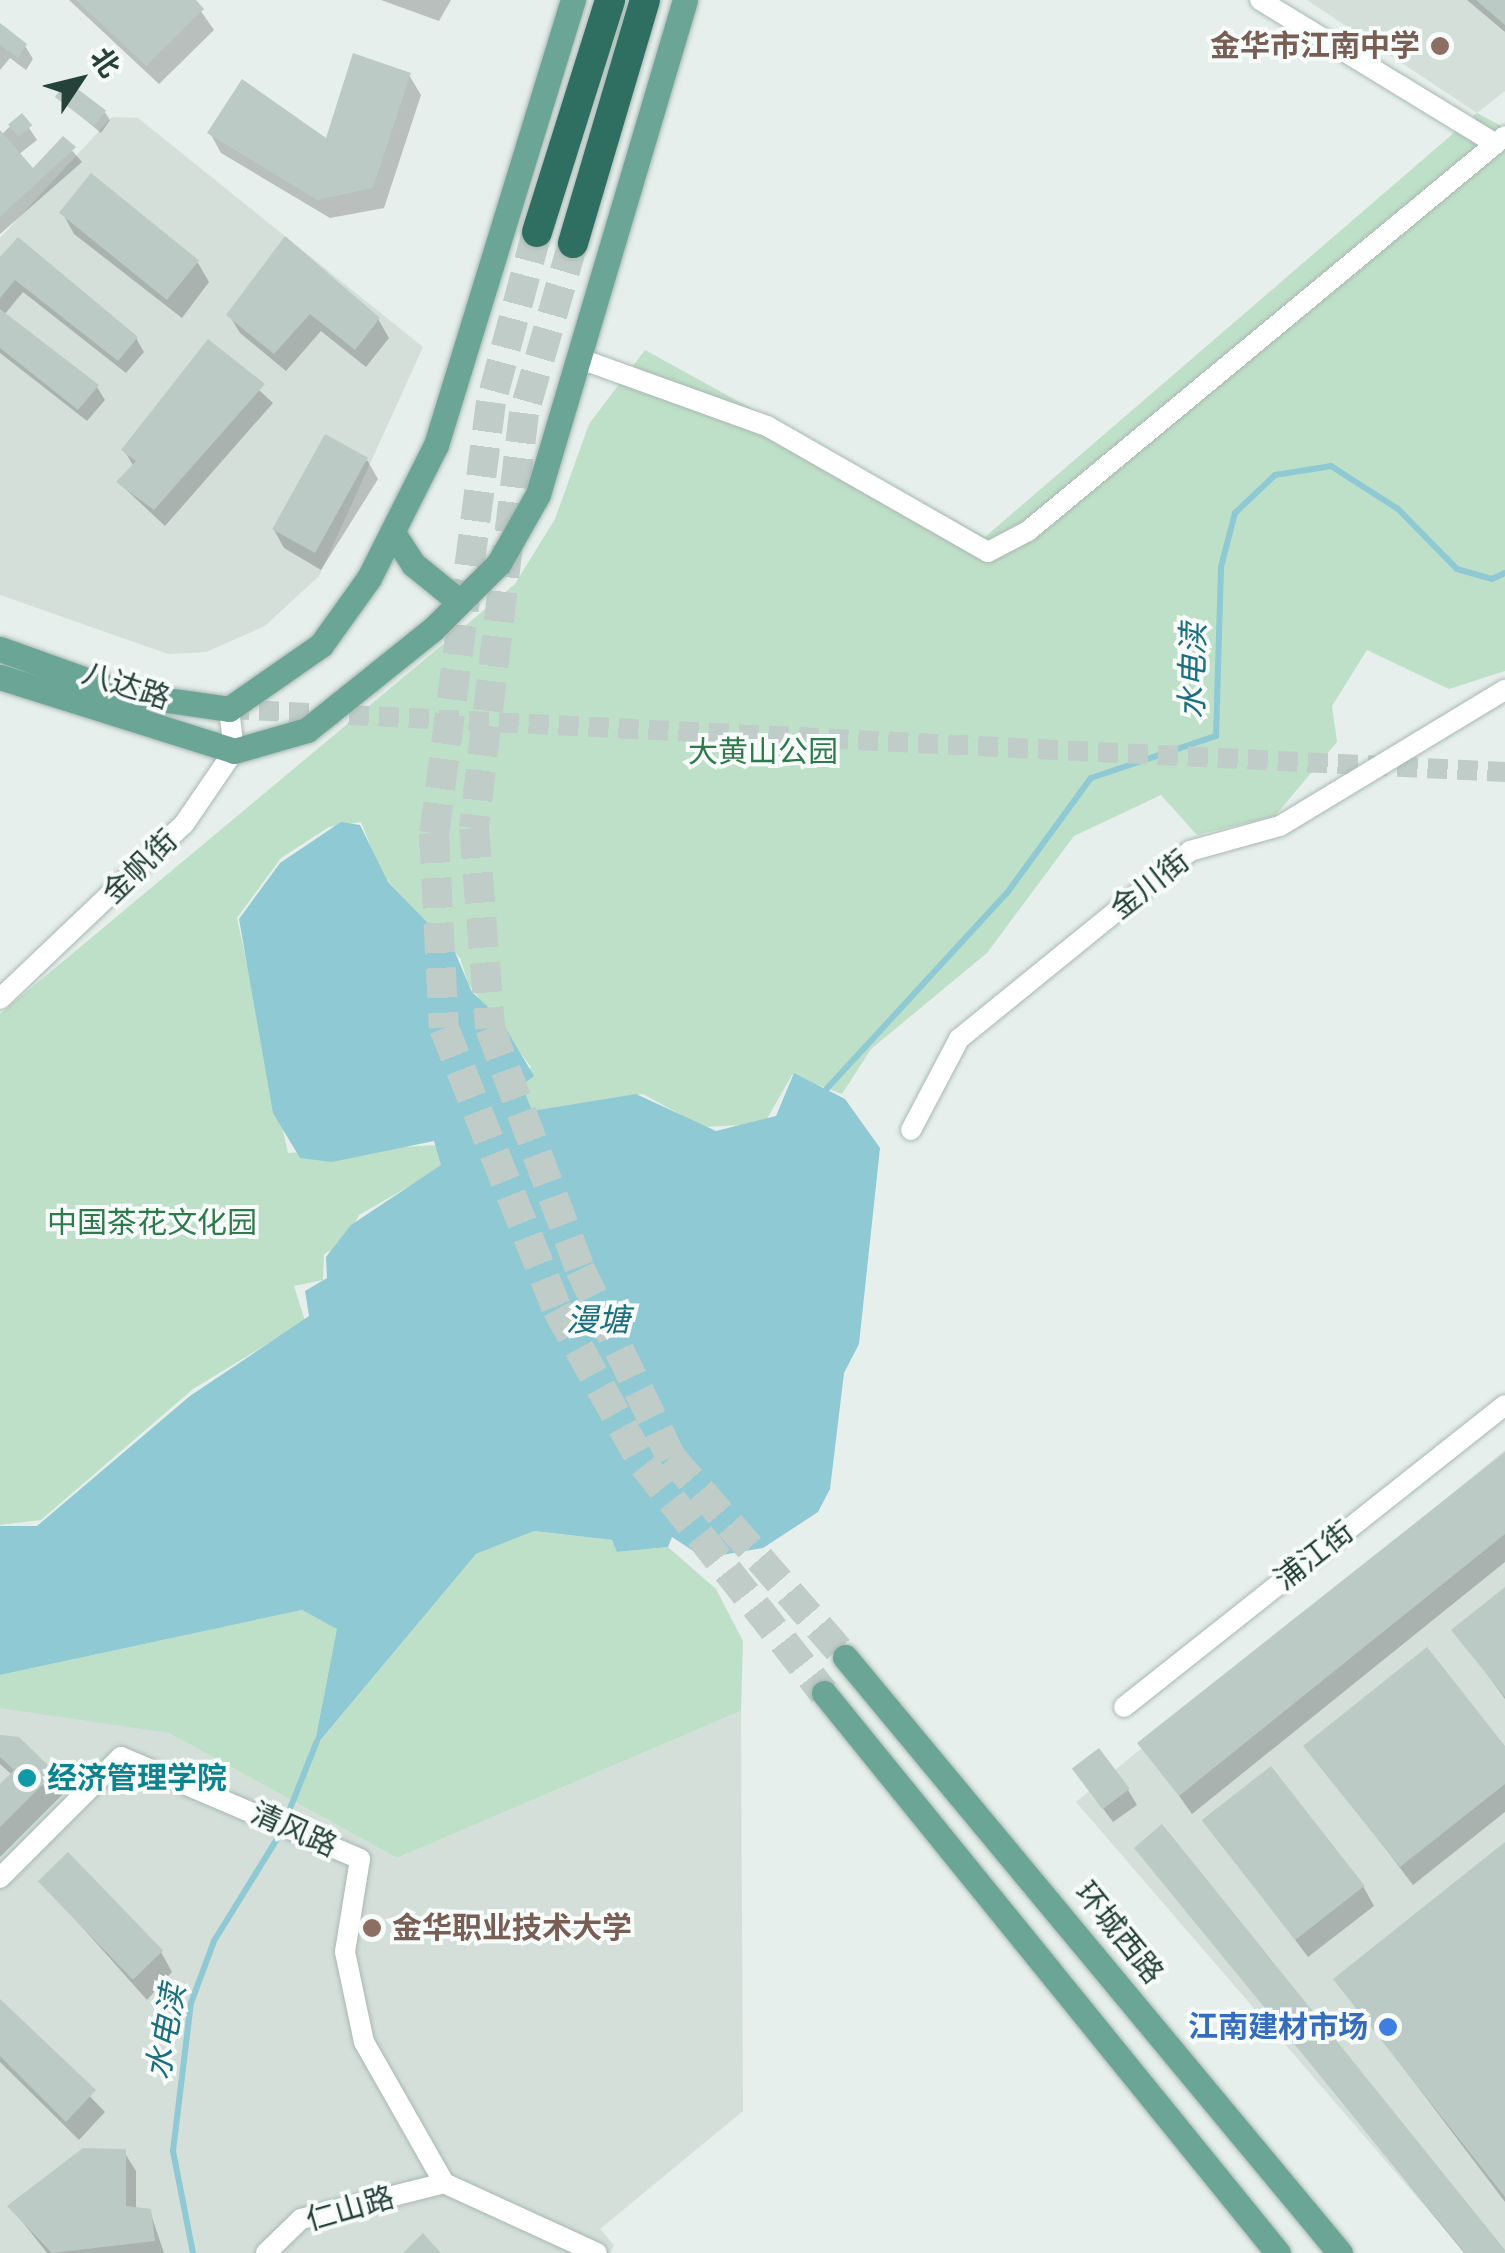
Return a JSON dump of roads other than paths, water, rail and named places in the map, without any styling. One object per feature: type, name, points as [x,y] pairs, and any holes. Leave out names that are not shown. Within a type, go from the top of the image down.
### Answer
[{"type":"highway","points":[[537,232],[610,0]]},
{"type":"highway","points":[[573,243],[645,0]]},
{"type":"main road","points":[[0,649],[125,694],[229,710],[321,645],[393,533],[436,446],[573,0]]},
{"type":"main road","points":[[234,752],[307,730],[460,602],[498,563],[538,494],[684,0]]},
{"type":"main road","points":[[393,533],[413,564],[460,602]]},
{"type":"main road","name":"八达路","points":[[0,677],[234,752]]},
{"type":"main road","name":"环城西路","points":[[845,1657],[1340,2253]]},
{"type":"main road","points":[[824,1693],[1278,2253]]},
{"type":"street","points":[[578,358],[767,426],[988,552],[1028,532],[1500,140],[1260,0]]},
{"type":"street","name":"金川街","points":[[911,1130],[959,1039],[1190,851],[1280,826],[1505,690]]},
{"type":"street","points":[[229,710],[234,752]]},
{"type":"street","name":"金帆街","points":[[0,1000],[184,824],[234,752]]},
{"type":"street","name":"浦江街","points":[[1124,1707],[1505,1405]]},
{"type":"street","name":"清风路","points":[[0,1878],[121,1757],[360,1859],[345,1952],[364,2042],[444,2183]]},
{"type":"street","points":[[444,2183],[597,2253]]},
{"type":"street","name":"仁山路","points":[[266,2253],[301,2219],[444,2183]]},
{"type":"water","name":"漫塘","points":[[341,822],[360,825],[388,882],[454,950],[472,992],[499,1017],[534,1076],[522,1085],[532,1111],[636,1094],[716,1131],[776,1116],[794,1073],[845,1099],[880,1148],[859,1344],[844,1373],[830,1489],[818,1512],[763,1548],[704,1558],[672,1537],[668,1547],[617,1552],[612,1540],[534,1531],[476,1554],[314,1748],[337,1629],[302,1610],[0,1675],[0,1526],[37,1526],[190,1396],[309,1316],[305,1291],[327,1278],[326,1257],[351,1225],[441,1165],[434,1141],[332,1162],[300,1158],[273,1113],[239,919],[280,863]]},
{"type":"waterway","name":"水电渎","points":[[821,1095],[1007,893],[1091,778],[1216,736],[1221,567],[1235,513],[1275,475],[1331,466],[1398,509],[1457,569],[1492,579],[1505,573]]},
{"type":"waterway","points":[[289,1811],[317,1741]]},
{"type":"waterway","name":"水电渎","points":[[193,2253],[173,2151],[191,2003],[214,1941],[277,1839]]},
{"type":"tunnel","points":[[537,232],[491,402],[434,833],[444,1028],[557,1309],[644,1465],[824,1693]]},
{"type":"tunnel","points":[[573,243],[524,413],[474,828],[490,1028],[580,1269],[671,1457],[845,1657]]},
{"type":"tunnel","points":[[229,709],[1505,772]]},
{"type":"place","name":"金华市江南中学","points":[[1440,46]]},
{"type":"place","name":"经济管理学院","points":[[27,1778]]},
{"type":"place","name":"金华职业技术大学","points":[[372,1928]]},
{"type":"place","name":"江南建材市场","points":[[1388,2027]]},
{"type":"park label","name":"大黄山公园","points":[[763,752]]},
{"type":"park label","name":"中国茶花文化园","points":[[152,1223]]}]
